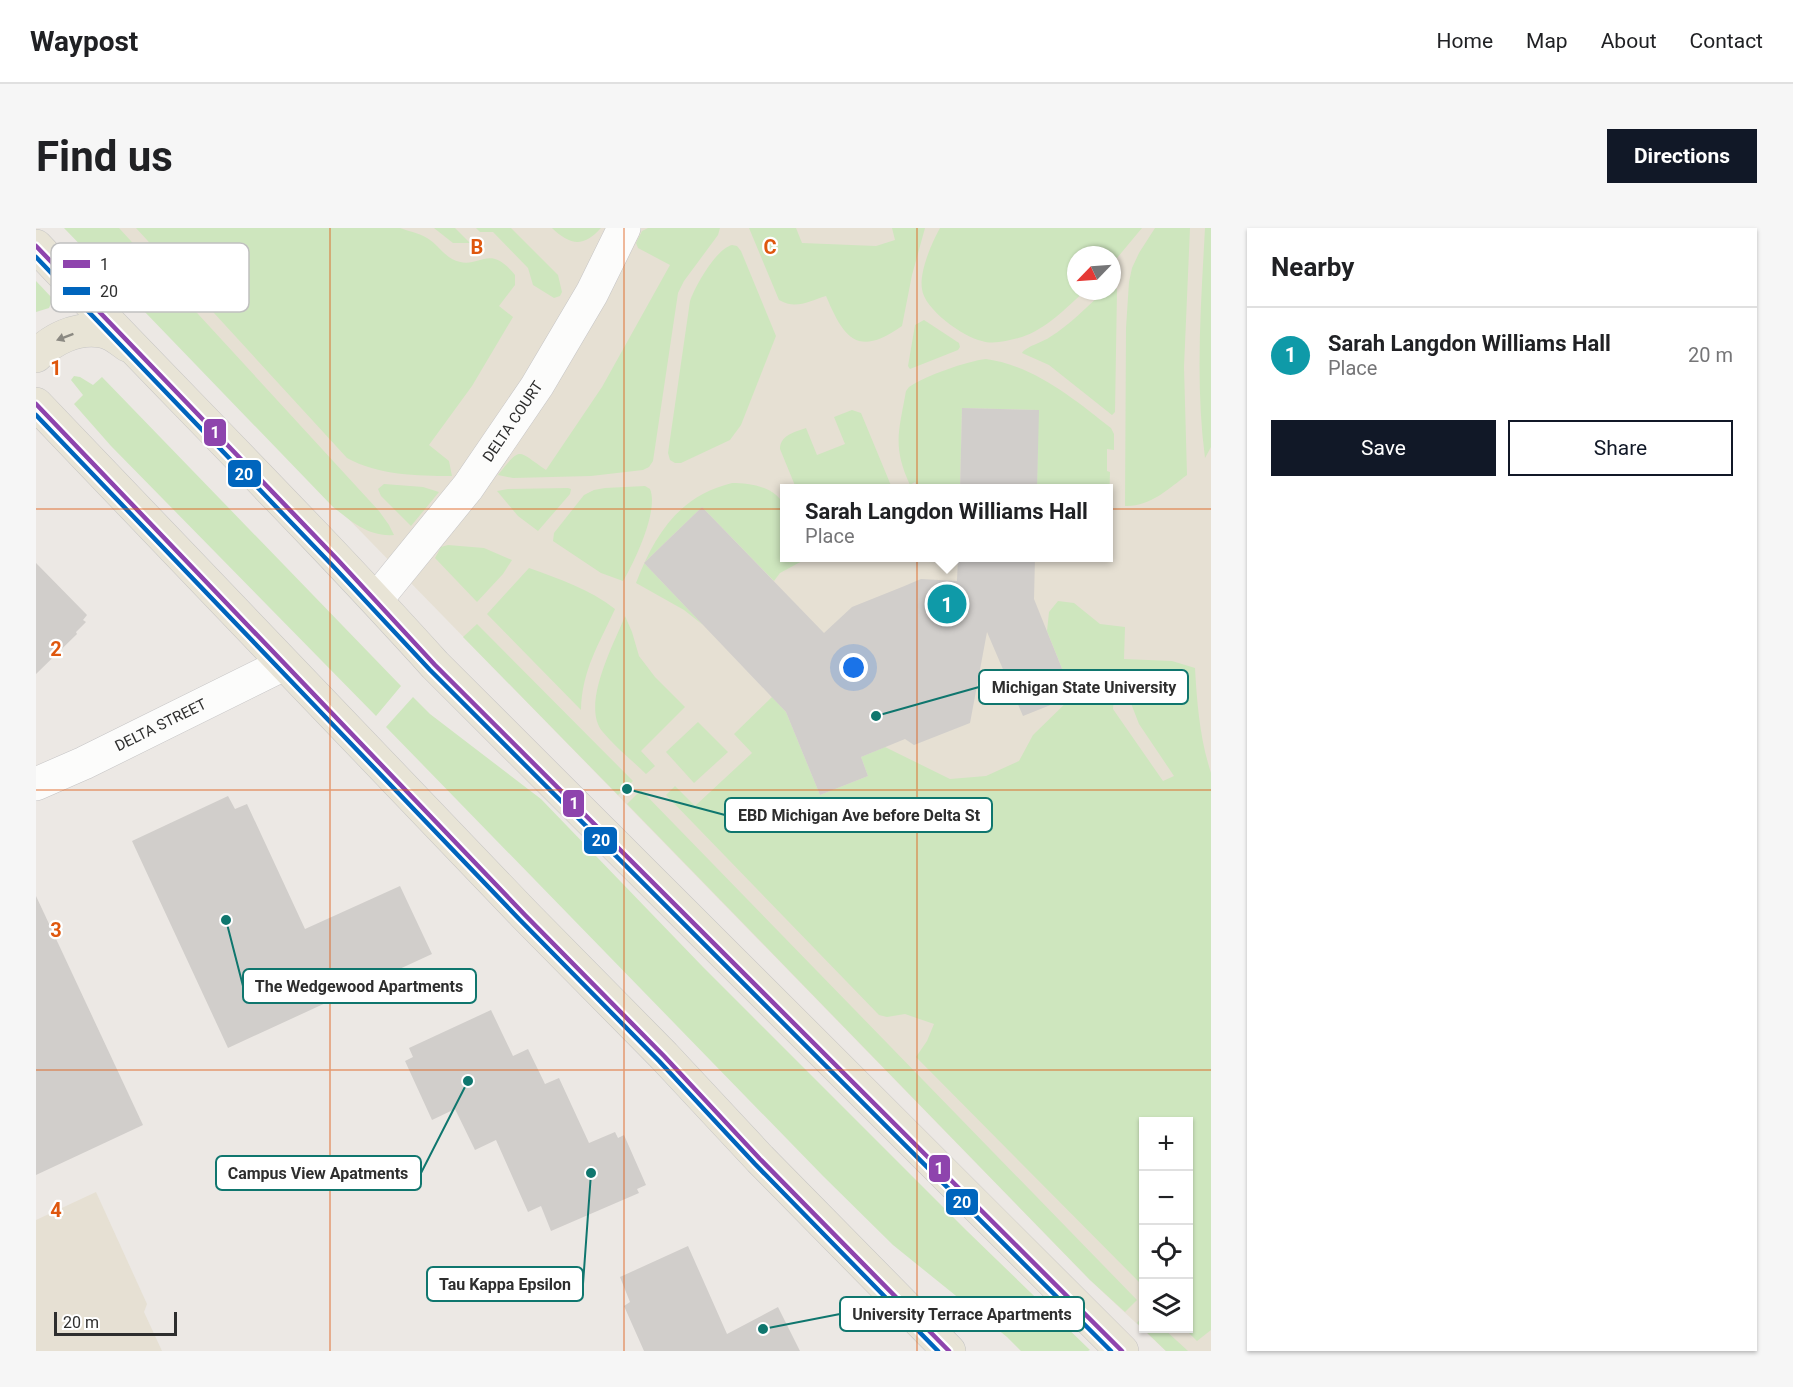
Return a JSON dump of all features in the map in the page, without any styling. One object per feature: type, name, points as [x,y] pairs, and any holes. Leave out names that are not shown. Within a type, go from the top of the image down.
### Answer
[{"type":"main road","points":[[36,246],[51,262]]},
{"type":"main road","points":[[98,312],[376,600],[435,665],[1122,1351]]},
{"type":"main road","points":[[36,356],[51,342],[69,334],[84,331],[102,331],[112,334],[135,351]]},
{"type":"main road","points":[[36,404],[525,915],[664,1056],[760,1159],[950,1351]]},
{"type":"street","name":"DELTA COURT","points":[[376,600],[468,487],[537,386],[591,293],[624,228]]},
{"type":"street","name":"DELTA STREET","points":[[36,784],[84,763],[284,664]]},
{"type":"shaded area","points":[[65,228],[1211,228],[1211,1351],[1166,1351],[1147,1333],[1193,1333],[1193,1117],[1139,1117],[1139,1326],[1090,1280],[147,312],[249,312],[249,243],[80,243]]},
{"type":"shaded area","points":[[96,1192],[147,1304],[144,1312],[162,1351],[36,1351],[36,1220]]},
{"type":"green space","points":[[64,228],[119,228],[133,243],[78,243]]},
{"type":"green space","points":[[136,228],[400,228],[427,238],[452,259],[469,262],[490,258],[505,265],[515,275],[515,285],[499,306],[513,317],[472,386],[429,445],[449,461],[452,476],[412,475],[385,471],[347,458],[213,312],[249,312],[249,243],[150,243]]},
{"type":"green space","points":[[434,228],[455,228],[470,243],[453,243]]},
{"type":"green space","points":[[476,228],[511,228],[558,275],[562,292],[560,296],[554,298],[533,285],[528,268],[493,232],[480,232]]},
{"type":"green space","points":[[552,228],[601,228],[588,239],[576,242],[565,238]]},
{"type":"green space","points":[[648,228],[720,228],[718,235],[684,281],[678,293],[653,461],[643,470],[591,476],[513,478],[498,475],[516,455],[520,454],[546,470],[602,387],[670,265],[638,248],[636,243],[642,231]]},
{"type":"green space","points":[[749,228],[796,228],[802,243],[876,246],[895,240],[892,228],[925,228],[912,275],[902,326],[887,336],[863,342],[854,339],[846,332],[826,296],[797,304],[779,300]]},
{"type":"green space","points":[[940,228],[1142,228],[1121,253],[1121,246],[1067,246],[1067,300],[1075,300],[1031,333],[1002,342],[987,342],[965,334],[946,321],[930,305],[924,297],[922,274]]},
{"type":"green space","points":[[1155,228],[1190,228],[1184,367],[1187,475],[1166,491],[1143,504],[1125,506],[1126,328],[1129,282],[1139,253]]},
{"type":"green space","points":[[1205,228],[1211,228],[1211,447],[1205,458],[1200,372]]},
{"type":"green space","points":[[732,245],[737,246],[741,251],[776,336],[741,425],[730,440],[681,463],[675,463],[670,460],[668,453],[690,301],[696,286],[719,253]]},
{"type":"green space","points":[[36,281],[51,297],[51,304],[49,308],[36,312]]},
{"type":"green space","points":[[1095,300],[1117,300],[1115,412],[1112,415],[1049,365],[1022,353],[1047,339]]},
{"type":"green space","points":[[145,312],[196,312],[379,511],[394,535],[369,531],[333,507]]},
{"type":"green space","points":[[924,320],[959,343],[960,347],[958,350],[910,369],[908,366],[915,325]]},
{"type":"green space","points":[[986,359],[1004,363],[1037,376],[1068,395],[1111,428],[1114,434],[1114,450],[1107,449],[1110,484],[1037,484],[1038,410],[962,408],[960,484],[916,484],[915,482],[910,484],[899,449],[899,428],[906,391],[909,387],[935,374]]},
{"type":"green space","points":[[74,376],[93,385],[102,377],[401,686],[376,716],[111,446],[74,404],[83,395],[71,380]]},
{"type":"green space","points":[[852,410],[861,413],[890,484],[794,484],[780,449],[783,440],[806,428],[817,455],[845,444],[834,417]]},
{"type":"green space","points":[[732,483],[756,485],[777,496],[780,500],[780,562],[800,562],[780,573],[774,581],[702,507],[645,562],[661,533],[683,507],[713,489]]},
{"type":"green space","points":[[384,484],[423,487],[439,492],[411,526],[381,496],[378,489]]},
{"type":"green space","points":[[645,486],[650,489],[652,498],[649,522],[634,561],[623,581],[601,573],[553,541],[554,533],[584,495],[605,488]]},
{"type":"green space","points":[[508,489],[571,489],[570,494],[538,531],[518,516],[497,491]]},
{"type":"green space","points":[[448,545],[484,548],[512,560],[503,574],[477,602],[435,558],[441,547]]},
{"type":"green space","points":[[644,563],[703,625],[684,610],[636,583]]},
{"type":"green space","points":[[529,568],[585,590],[615,609],[588,670],[584,682],[581,710],[487,614]]},
{"type":"green space","points":[[1058,601],[1074,603],[1100,624],[1125,627],[1124,659],[1172,661],[1195,668],[1200,721],[1211,773],[1211,1330],[1197,1341],[1189,1333],[1193,1333],[1193,1117],[1139,1117],[1139,1282],[916,1057],[927,1041],[934,1024],[905,1014],[887,1017],[879,1015],[666,795],[675,786],[695,806],[752,753],[734,734],[772,697],[786,712],[820,795],[868,776],[861,757],[885,747],[950,779],[986,776],[1019,761],[1033,735],[1073,696],[1047,631],[1049,612]],"holes":[[[1120,675],[1139,724],[1174,776],[1163,781],[1113,709],[1115,689]]]},
{"type":"green space","points":[[625,616],[639,656],[655,677],[685,707],[641,751],[655,766],[646,774],[602,731],[595,706],[601,674]]},
{"type":"green space","points":[[477,624],[633,781],[618,795],[463,637]]},
{"type":"green space","points":[[413,697],[430,714],[541,799],[703,967],[967,1231],[1090,1350],[1021,1351],[1007,1337],[893,1245],[386,727]]},
{"type":"green space","points":[[698,722],[728,752],[694,783],[666,752]]},
{"type":"green space","points":[[641,790],[1137,1300],[1125,1312],[1090,1280],[627,804]]},
{"type":"green space","points":[[1147,1333],[1168,1333],[1188,1351],[1166,1351]]},
{"type":"building","points":[[962,408],[1039,410],[1037,484],[960,484]]},
{"type":"building","points":[[702,507],[824,633],[852,607],[921,579],[957,581],[958,562],[1035,562],[1034,599],[1073,696],[1023,716],[987,632],[970,723],[914,745],[905,739],[861,757],[868,776],[820,795],[786,712],[644,563]]},
{"type":"building","points":[[36,563],[87,615],[83,620],[86,622],[76,632],[77,634],[36,674]]},
{"type":"building","points":[[228,796],[235,809],[247,804],[305,929],[400,886],[432,954],[228,1048],[132,841]]},
{"type":"building","points":[[36,896],[143,1125],[36,1175]]},
{"type":"building","points":[[491,1010],[513,1056],[528,1049],[545,1084],[559,1078],[589,1143],[615,1132],[618,1138],[624,1135],[646,1185],[637,1189],[639,1193],[551,1231],[541,1206],[528,1212],[496,1140],[475,1150],[455,1109],[432,1120],[405,1061],[413,1057],[409,1048]]},
{"type":"building","points":[[688,1246],[727,1334],[778,1307],[800,1351],[644,1351],[624,1306],[630,1302],[620,1277]]},
{"type":"transit line","name":"1","points":[[36,246],[51,262]]},
{"type":"transit line","name":"20","points":[[36,257],[51,273]]},
{"type":"transit line","name":"20","points":[[89,312],[430,670],[1111,1351]]},
{"type":"transit line","name":"1","points":[[99,312],[337,559],[435,665],[1122,1351]]},
{"type":"transit line","name":"1","points":[[36,404],[525,915],[664,1056],[760,1159],[949,1351]]},
{"type":"transit line","name":"20","points":[[36,415],[520,920],[659,1061],[755,1164],[938,1351]]},
{"type":"place","name":"Sarah Langdon Williams Hall","points":[[947,604]]},
{"type":"place","name":"Michigan State University","points":[[876,716]]},
{"type":"place","name":"EBD Michigan Ave before Delta St","points":[[627,789]]},
{"type":"place","name":"The Wedgewood Apartments","points":[[226,920]]},
{"type":"place","name":"Campus View Apatments","points":[[468,1081]]},
{"type":"place","name":"Tau Kappa Epsilon","points":[[591,1173]]},
{"type":"place","name":"University Terrace Apartments","points":[[763,1329]]}]
